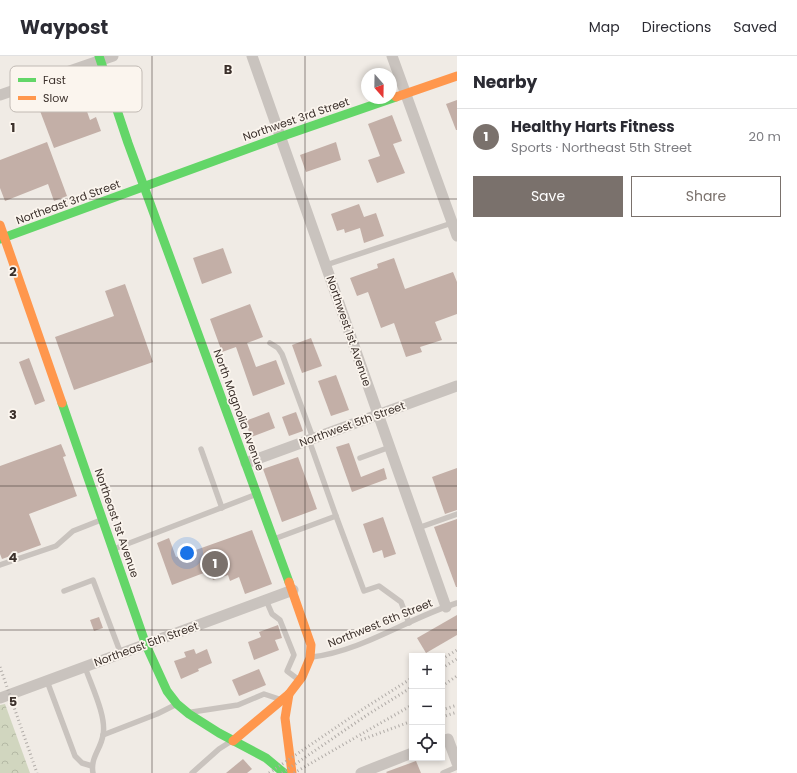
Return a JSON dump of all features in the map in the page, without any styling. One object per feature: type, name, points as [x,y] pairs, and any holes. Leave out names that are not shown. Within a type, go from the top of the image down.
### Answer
[{"type":"main road","name":"Northwest 3rd Street","points":[[143,186],[280,136],[457,76]]},
{"type":"main road","name":"North Magnolia Avenue","points":[[118,112],[143,186],[293,590],[311,645],[310,658],[300,680],[289,694],[285,718],[292,773]]},
{"type":"main road","name":"Northeast 3rd Street","points":[[2,238],[143,186]]},
{"type":"main road","name":"Northeast 1st Avenue","points":[[0,225],[2,238],[103,519],[146,645],[162,680],[177,704],[187,712],[233,741],[270,759],[284,773]]},
{"type":"main road","points":[[233,741],[289,694]]},
{"type":"street","points":[[78,66],[100,58],[113,56]]},
{"type":"street","name":"Northwest 1st Avenue","points":[[252,56],[446,607]]},
{"type":"street","points":[[392,56],[457,236]]},
{"type":"street","points":[[0,95],[10,91]]},
{"type":"street","name":"Northwest 5th Street","points":[[246,463],[457,386]]},
{"type":"street","name":"Northeast 5th Street","points":[[0,698],[293,590]]},
{"type":"street","points":[[445,740],[456,761]]},
{"type":"street","points":[[361,773],[409,754]]},
{"type":"lane","points":[[326,265],[452,223]]},
{"type":"lane","points":[[270,343],[278,348],[282,354],[336,516],[364,591],[379,586],[401,602],[409,623]]},
{"type":"lane","points":[[360,458],[390,448]]},
{"type":"lane","points":[[201,449],[222,508]]},
{"type":"lane","points":[[113,549],[258,494]]},
{"type":"lane","points":[[418,528],[457,514]]},
{"type":"lane","points":[[274,539],[336,516]]},
{"type":"lane","points":[[0,565],[56,546],[72,531],[103,519]]},
{"type":"lane","points":[[64,591],[93,580],[121,654]]},
{"type":"lane","points":[[266,600],[272,614],[280,620],[294,655],[287,671],[300,680]]},
{"type":"lane","name":"Northwest 6th Street","points":[[310,658],[328,656],[383,635],[457,603]]},
{"type":"lane","points":[[85,667],[104,719],[104,736],[92,766],[93,773]]},
{"type":"lane","points":[[47,681],[75,756],[82,762],[92,766]]},
{"type":"lane","points":[[187,712],[238,705],[264,694],[282,700]]},
{"type":"lane","points":[[104,736],[177,704]]},
{"type":"lane","points":[[192,773],[219,749],[233,741]]},
{"type":"lane","points":[[443,773],[456,761]]},
{"type":"green space","points":[[5,704],[30,773],[0,773],[0,705]]},
{"type":"building","points":[[457,100],[457,130],[456,130],[446,104]]},
{"type":"building","points":[[40,112],[87,112],[90,120],[96,117],[101,131],[54,148]]},
{"type":"building","points":[[392,115],[402,141],[393,144],[405,173],[377,183],[368,160],[380,156],[368,124]]},
{"type":"building","points":[[47,142],[67,196],[54,201],[48,184],[5,201],[0,188],[0,160]]},
{"type":"building","points":[[336,142],[341,160],[306,172],[300,155]]},
{"type":"building","points":[[359,204],[364,217],[376,213],[384,236],[364,243],[360,228],[345,233],[344,229],[337,231],[331,214]]},
{"type":"building","points":[[223,248],[232,273],[202,284],[193,258]]},
{"type":"building","points":[[394,258],[405,289],[453,272],[457,282],[457,314],[435,322],[442,340],[420,347],[422,352],[406,357],[394,323],[381,328],[368,292],[357,296],[350,278],[378,268],[377,264]]},
{"type":"building","points":[[125,284],[153,362],[74,390],[55,337],[114,316],[105,291]]},
{"type":"building","points":[[250,304],[263,337],[247,343],[256,367],[276,360],[285,384],[253,396],[236,347],[222,352],[210,319]]},
{"type":"building","points":[[311,338],[322,366],[302,373],[292,345]]},
{"type":"building","points":[[29,358],[45,401],[35,405],[19,362]]},
{"type":"building","points":[[336,375],[349,410],[331,416],[318,381]]},
{"type":"building","points":[[269,412],[275,428],[251,437],[245,421]]},
{"type":"building","points":[[296,412],[303,431],[289,436],[282,417]]},
{"type":"building","points":[[349,443],[361,477],[384,468],[387,479],[352,492],[336,447]]},
{"type":"building","points":[[61,444],[66,456],[63,457],[77,496],[29,514],[41,545],[2,559],[0,554],[0,466]]},
{"type":"building","points":[[298,457],[317,509],[282,522],[263,469]]},
{"type":"building","points":[[457,468],[457,510],[445,514],[432,477]]},
{"type":"building","points":[[383,517],[396,554],[384,558],[382,550],[373,553],[363,524]]},
{"type":"building","points":[[457,519],[457,587],[456,587],[434,527]]},
{"type":"building","points":[[252,530],[272,584],[245,594],[239,577],[230,581],[228,575],[213,580],[209,571],[172,585],[157,543],[169,538],[176,557]]},
{"type":"building","points":[[457,615],[457,635],[426,653],[417,638]]},
{"type":"building","points":[[99,617],[103,628],[94,631],[90,620]]},
{"type":"building","points":[[278,625],[282,638],[275,640],[279,650],[254,660],[248,642],[261,637],[259,632]]},
{"type":"building","points":[[194,649],[196,654],[207,649],[212,663],[181,679],[174,661],[186,657],[184,652]]},
{"type":"building","points":[[259,669],[266,685],[239,696],[232,680]]},
{"type":"building","points":[[243,759],[252,769],[247,773],[226,773]]},
{"type":"building","points":[[416,761],[421,773],[387,773],[386,772]]},
{"type":"railway","points":[[445,657],[457,650]]},
{"type":"railway","points":[[445,666],[457,659]]},
{"type":"railway","points":[[0,667],[37,773]]},
{"type":"railway","points":[[445,684],[457,676]]},
{"type":"railway","points":[[269,773],[363,709],[409,680]]},
{"type":"railway","points":[[282,773],[367,715],[409,689]]},
{"type":"railway","points":[[445,709],[457,705]]},
{"type":"railway","points":[[294,773],[409,707]]},
{"type":"railway","points":[[445,716],[457,712]]},
{"type":"railway","points":[[361,740],[409,722]]},
{"type":"traffic: fast","points":[[99,56],[102,66]]},
{"type":"traffic: fast","points":[[0,239],[280,137],[376,104]]},
{"type":"traffic: fast","points":[[118,112],[289,582]]},
{"type":"traffic: fast","points":[[62,403],[146,645],[167,691],[177,704],[189,714],[219,733],[266,758],[284,773]]},
{"type":"traffic: slow","points":[[397,97],[457,76]]},
{"type":"traffic: slow","points":[[0,225],[62,403]]},
{"type":"traffic: slow","points":[[289,582],[311,645],[310,658],[302,677],[289,694],[285,718],[292,773]]},
{"type":"traffic: slow","points":[[233,741],[289,694]]},
{"type":"place","name":"Healthy Harts Fitness","points":[[215,564]]}]
